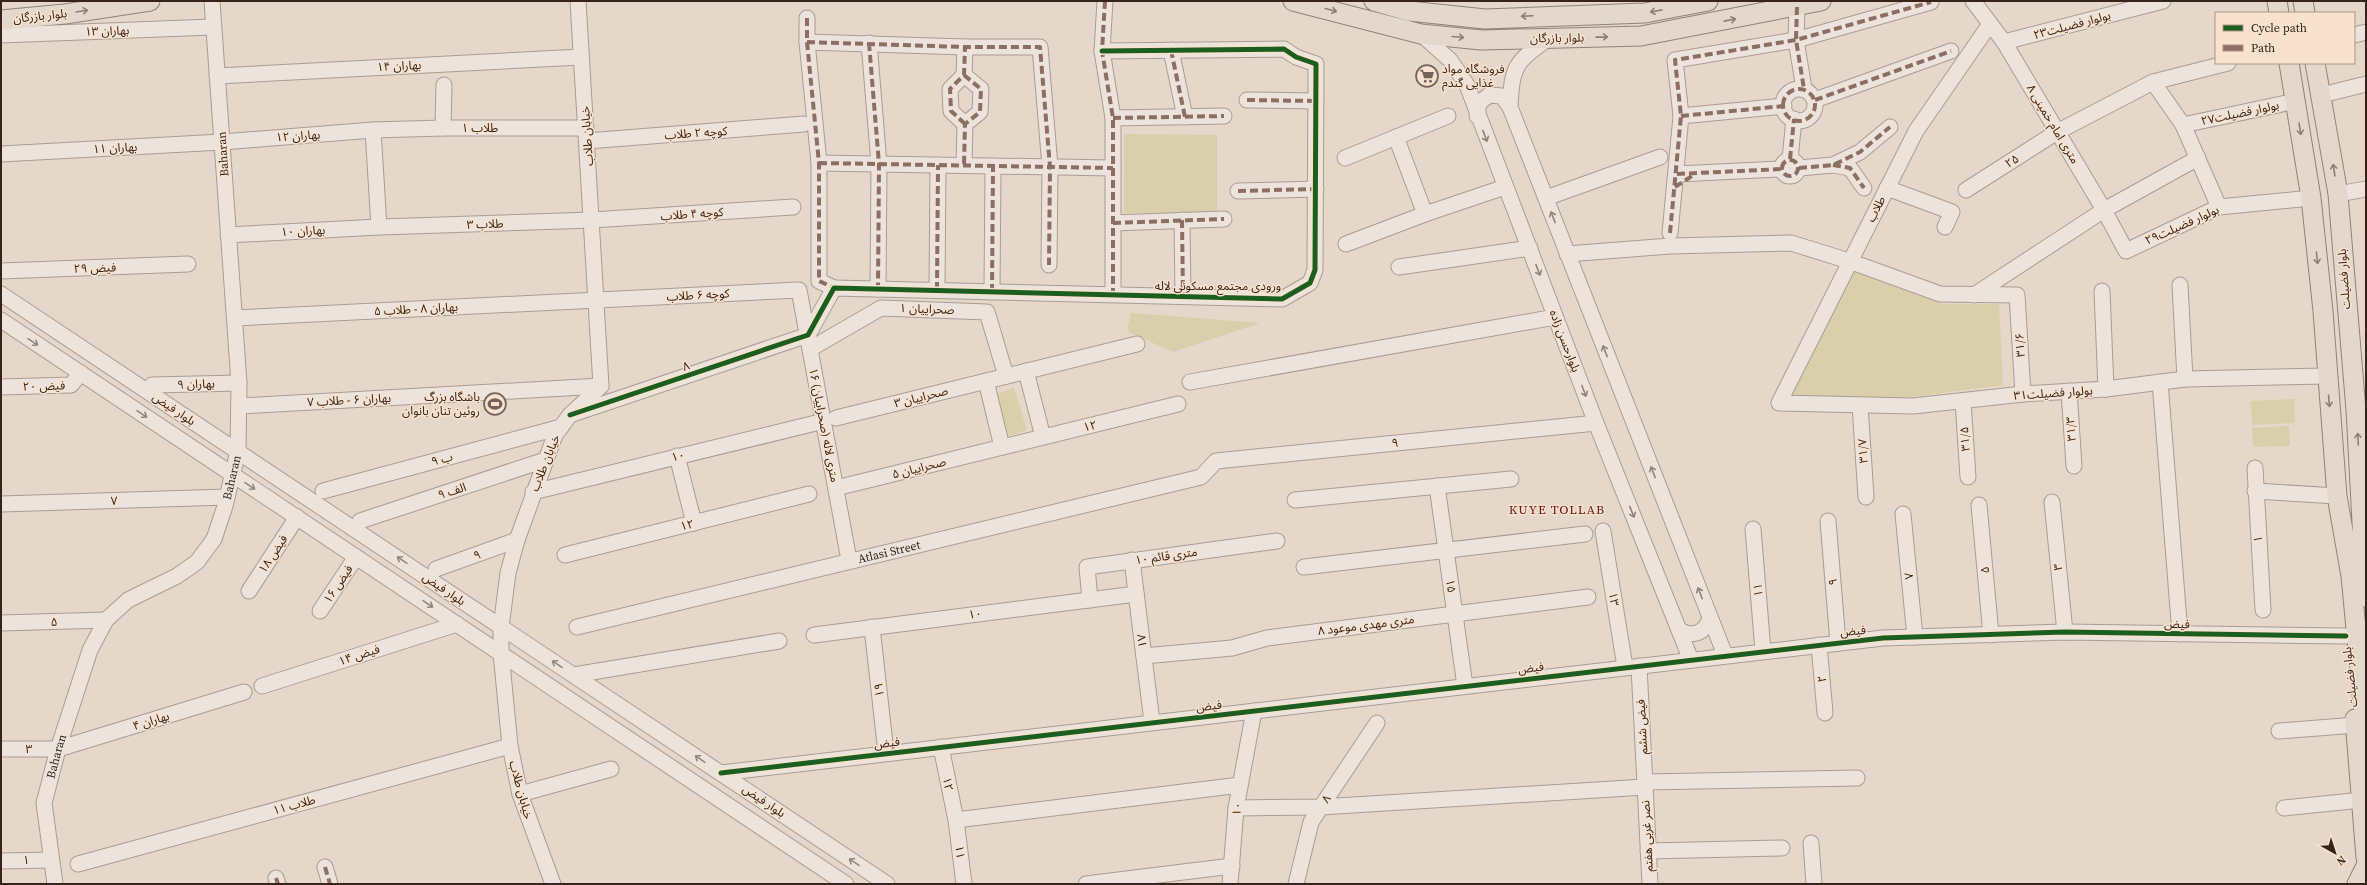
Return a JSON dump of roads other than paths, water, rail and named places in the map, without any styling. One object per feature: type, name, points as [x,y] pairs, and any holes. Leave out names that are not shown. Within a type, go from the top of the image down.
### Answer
[{"type":"main road","name":"بلوار بازرگان","points":[[1,20],[65,14],[150,1]]},
{"type":"main road","name":"بلوار بازرگان","points":[[1293,1],[1421,34],[1481,40],[1641,36],[1797,7],[1821,1]]},
{"type":"main road","name":"بلوار بازرگان","points":[[1374,1],[1409,11],[1484,19],[1645,13],[1708,1]]},
{"type":"main road","points":[[2277,1],[2279,12]]},
{"type":"main road","points":[[2303,1],[2305,12]]},
{"type":"main road","name":"بلوار فضیلت","points":[[2289,64],[2311,198],[2323,311],[2346,636],[2361,730]]},
{"type":"main road","name":"بلوار فضیلت","points":[[2315,64],[2322,95],[2338,194],[2347,310],[2361,408],[2361,497],[2358,576],[2362,800],[2366,858]]},
{"type":"main road","points":[[2323,311],[2347,310]]},
{"type":"main road","name":"بلوار فضیلت","points":[[2337,496],[2358,576],[2366,597]]},
{"type":"main road","name":"بلوار فضیلت","points":[[2361,497],[2366,523]]},
{"type":"main road","points":[[2357,884],[2366,866]]},
{"type":"street","name":"Baharan","points":[[55,884],[44,803],[58,749],[90,650],[106,620],[128,600],[177,576],[198,562],[214,539],[227,497],[238,451],[240,406],[239,383],[212,1]]},
{"type":"street","name":"خیابان طلاب","points":[[553,884],[520,794],[510,746],[501,653],[501,627],[508,573],[517,540],[533,492],[555,435],[566,421],[601,386],[598,300],[578,1]]},
{"type":"street","points":[[1105,1],[1102,51],[1113,118],[1113,294]]},
{"type":"street","name":"۸ متری امام خمینی","points":[[1973,1],[2004,42],[2104,210],[2126,251]]},
{"type":"street","name":"بولوار فضیلت۲۳","points":[[2004,42],[2163,1]]},
{"type":"street","points":[[1670,233],[1681,116],[1675,60],[1796,40],[1931,2]]},
{"type":"street","points":[[1797,7],[1796,40],[1809,94],[1815,110],[1804,120],[1794,119],[1787,114],[1784,106],[1789,92],[1794,90],[1809,94],[1951,51]]},
{"type":"street","points":[[807,18],[807,42],[819,163],[819,281],[834,288],[809,342]]},
{"type":"street","name":"طلاب","points":[[1779,403],[1849,261],[1916,131],[1990,24]]},
{"type":"street","name":"بهاران ۱۳","points":[[1,35],[213,27]]},
{"type":"street","points":[[2355,35],[2366,32]]},
{"type":"street","name":"بلوارحسن زاده","points":[[1421,34],[1450,60],[1467,85],[1477,116],[1530,248],[1596,423],[1691,660]]},
{"type":"street","points":[[1510,107],[1511,79],[1522,58],[1550,38]]},
{"type":"street","points":[[807,42],[965,47],[1040,47],[1050,167],[1049,265]]},
{"type":"street","points":[[869,43],[879,164],[878,289]]},
{"type":"street","points":[[964,165],[965,124],[951,111],[950,89],[964,75],[965,47]]},
{"type":"street","name":"ورودی مجتمع مسکونی لاله","points":[[834,288],[1282,299],[1310,283],[1315,270],[1316,64],[1296,56],[1284,49],[1102,51]]},
{"type":"street","points":[[1171,50],[1185,117]]},
{"type":"street","name":"بهاران ۱۴","points":[[217,76],[581,57]]},
{"type":"street","name":"۲۵","points":[[1966,190],[2057,132],[2153,82],[2224,64]]},
{"type":"street","points":[[964,75],[981,89],[980,112],[965,124]]},
{"type":"street","points":[[2153,82],[2183,125],[2219,207]]},
{"type":"street","points":[[2322,95],[2366,84]]},
{"type":"street","points":[[443,128],[444,85]]},
{"type":"street","points":[[1477,116],[1479,103],[1489,95],[1502,96],[1510,107],[1725,655]]},
{"type":"street","points":[[1247,100],[1316,101]]},
{"type":"street","name":"بولوار فضیلت۲۷","points":[[2183,125],[2296,101]]},
{"type":"street","points":[[1681,116],[1784,106]]},
{"type":"street","points":[[1113,118],[1224,116]]},
{"type":"street","points":[[1345,158],[1448,116]]},
{"type":"street","points":[[1790,165],[1794,119]]},
{"type":"street","name":"کوچه ۲ طلاب","points":[[587,134],[804,124]]},
{"type":"street","points":[[1833,165],[1860,152],[1890,127]]},
{"type":"street","name":"طلاب ۱","points":[[374,130],[443,128],[587,134]]},
{"type":"street","points":[[374,130],[378,227]]},
{"type":"street","name":"بهاران ۱۲","points":[[222,142],[374,130]]},
{"type":"street","points":[[1396,137],[1425,214]]},
{"type":"street","name":"بهاران ۱۱","points":[[4,154],[222,142]]},
{"type":"street","points":[[1850,168],[1860,152]]},
{"type":"street","points":[[1546,198],[1660,157]]},
{"type":"street","points":[[1567,254],[1670,246],[1791,243],[1849,261],[1940,294],[1974,295],[2104,210],[2198,158]]},
{"type":"street","points":[[819,163],[1113,168]]},
{"type":"street","points":[[937,290],[938,165]]},
{"type":"street","points":[[1676,181],[1695,174],[1790,165],[1833,165],[1850,168],[1864,188]]},
{"type":"street","points":[[992,292],[993,166]]},
{"type":"street","points":[[1346,244],[1425,214],[1505,187]]},
{"type":"street","points":[[1887,188],[1952,212],[1946,226]]},
{"type":"street","points":[[1238,191],[1316,189]]},
{"type":"street","points":[[2338,194],[2366,189]]},
{"type":"street","name":"بولوار فضیلت۲۹","points":[[2126,251],[2219,207],[2311,198]]},
{"type":"street","name":"کوچه ۴ طلاب","points":[[592,220],[793,207]]},
{"type":"street","points":[[1113,223],[1224,219]]},
{"type":"street","name":"طلاب ۳","points":[[378,227],[592,220]]},
{"type":"street","points":[[1182,220],[1183,296]]},
{"type":"street","name":"بهاران ۱۰","points":[[228,235],[378,227]]},
{"type":"street","points":[[1400,267],[1530,248]]},
{"type":"street","name":"فیض ۲۹","points":[[1,271],[188,264]]},
{"type":"street","points":[[2180,285],[2185,379]]},
{"type":"street","name":"کوچه ۶ طلاب","points":[[598,300],[799,290]]},
{"type":"street","name":"۱۶ متری لاله (صحراییان)","points":[[799,290],[809,342],[830,419],[836,488],[849,560]]},
{"type":"street","points":[[2102,291],[2106,389]]},
{"type":"street","name":"۳۱/۶","points":[[1974,295],[2017,295],[2023,394]]},
{"type":"street","points":[[1,316],[6,297]]},
{"type":"street","name":"بلوار فیض","points":[[6,297],[887,884]]},
{"type":"street","name":"بهاران ۸ - طلاب ۵","points":[[235,318],[598,300]]},
{"type":"street","name":"صحراییان ۱","points":[[809,342],[881,308],[987,312],[1006,376]]},
{"type":"street","points":[[1190,382],[1555,317]]},
{"type":"street","name":"بلوار فیض","points":[[1,320],[846,884]]},
{"type":"street","name":"۸","points":[[566,421],[809,342]]},
{"type":"street","points":[[1006,376],[1136,344]]},
{"type":"street","points":[[1026,371],[1043,437]]},
{"type":"street","name":"فیض ۲۰","points":[[1,387],[71,385],[81,373]]},
{"type":"street","name":"صحراییان ۳","points":[[830,419],[1006,376]]},
{"type":"street","name":"بولوار فضیلت۳۱","points":[[1779,403],[1913,406],[2023,394],[2106,389],[2185,379],[2327,376]]},
{"type":"street","points":[[986,381],[1002,447]]},
{"type":"street","points":[[2160,382],[2180,634]]},
{"type":"street","name":"بهاران ۹","points":[[152,386],[239,383]]},
{"type":"street","name":"بهاران ۶ - طلاب ۷","points":[[240,406],[601,386]]},
{"type":"street","name":"۳۱/۳","points":[[2069,391],[2074,466]]},
{"type":"street","name":"۳۱/۵","points":[[1963,400],[1968,477]]},
{"type":"street","name":"۱۲","points":[[1002,447],[1178,404]]},
{"type":"street","name":"۳۱/۷","points":[[1860,405],[1866,496]]},
{"type":"street","name":"۱۰","points":[[533,492],[830,419]]},
{"type":"street","name":"۹ ب","points":[[323,491],[566,421]]},
{"type":"street","name":"۹","points":[[1201,477],[1216,461],[1596,423]]},
{"type":"street","name":"۵ صحراییان","points":[[836,488],[1002,447]]},
{"type":"street","points":[[677,456],[694,523]]},
{"type":"street","name":"۹ الف","points":[[360,521],[545,460]]},
{"type":"street","name":"۱","points":[[2255,468],[2255,492],[2263,610]]},
{"type":"street","name":"Atlasi Street","points":[[577,627],[849,560],[1201,477]]},
{"type":"street","points":[[1295,500],[1511,480]]},
{"type":"street","name":"۱۵","points":[[1437,486],[1465,686]]},
{"type":"street","points":[[2255,492],[2337,496]]},
{"type":"street","name":"۱۲","points":[[565,555],[809,494]]},
{"type":"street","name":"۷","points":[[1,504],[227,497]]},
{"type":"street","name":"۳","points":[[2052,502],[2065,632]]},
{"type":"street","name":"۵","points":[[1979,504],[1991,635]]},
{"type":"street","name":"۷","points":[[1903,514],[1915,637]]},
{"type":"street","name":"فیض ۱۸","points":[[249,591],[297,517]]},
{"type":"street","name":"۹","points":[[1828,521],[1838,643]]},
{"type":"street","name":"۱۱","points":[[1753,529],[1763,651]]},
{"type":"street","name":"۱۳","points":[[1603,531],[1632,667]]},
{"type":"street","points":[[1304,567],[1585,534]]},
{"type":"street","name":"۹","points":[[436,569],[517,540]]},
{"type":"street","name":"۱۰ متری قائم","points":[[1090,600],[1087,567],[1277,541]]},
{"type":"street","name":"فیض ۱۶","points":[[320,611],[356,557]]},
{"type":"street","name":"۱۷","points":[[1132,560],[1152,722]]},
{"type":"street","name":"۱۰","points":[[814,635],[1136,594]]},
{"type":"street","name":"۸ متری مهدی موعود","points":[[1144,656],[1232,648],[1267,638],[1588,597]]},
{"type":"street","points":[[1679,630],[1686,634],[1694,635],[1702,632],[1708,626],[1710,618]]},
{"type":"street","name":"۵","points":[[1,623],[106,620]]},
{"type":"street","name":"فیض ۱۴","points":[[262,686],[457,624]]},
{"type":"street","name":"۱۹","points":[[872,627],[886,754]]},
{"type":"street","name":"فیض","points":[[721,773],[1838,643],[1915,637],[2065,632],[2346,636]]},
{"type":"street","points":[[574,675],[779,640]]},
{"type":"street","name":"۲","points":[[1819,645],[1825,713]]},
{"type":"street","name":"فیض ششم","points":[[1632,667],[1645,785]]},
{"type":"street","name":"۴ بهاران","points":[[58,749],[244,692]]},
{"type":"street","name":"۱۰","points":[[1230,884],[1236,808],[1254,711]]},
{"type":"street","name":"۸","points":[[1296,884],[1311,822],[1377,723]]},
{"type":"street","points":[[2279,731],[2361,730]]},
{"type":"street","name":"طلاب ۱۱","points":[[78,864],[510,746]]},
{"type":"street","name":"۱۲","points":[[940,747],[956,820]]},
{"type":"street","name":"۳","points":[[1,749],[58,749]]},
{"type":"street","points":[[520,794],[611,769]]},
{"type":"street","points":[[1236,808],[1321,807],[1645,785],[1857,778]]},
{"type":"street","points":[[956,820],[1240,785]]},
{"type":"street","name":"نصر غربی هفتم","points":[[1645,785],[1650,884]]},
{"type":"street","points":[[2284,808],[2362,800]]},
{"type":"street","name":"۱۱","points":[[956,820],[964,884]]},
{"type":"street","points":[[791,847],[804,828]]},
{"type":"street","points":[[1811,843],[1814,884]]},
{"type":"street","points":[[1648,851],[1782,848]]},
{"type":"street","name":"۱","points":[[1,861],[51,860]]},
{"type":"street","points":[[325,866],[330,884]]},
{"type":"street","points":[[1086,884],[1232,866]]},
{"type":"place","name":"فروشگاه مواد غذایی گندم","points":[[1427,76]]},
{"type":"place","name":"باشگاه بزرگ روئین تنان بانوان","points":[[495,404]]},
{"type":"district","name":"KUYE TOLLAB","points":[[1557,509]]}]
